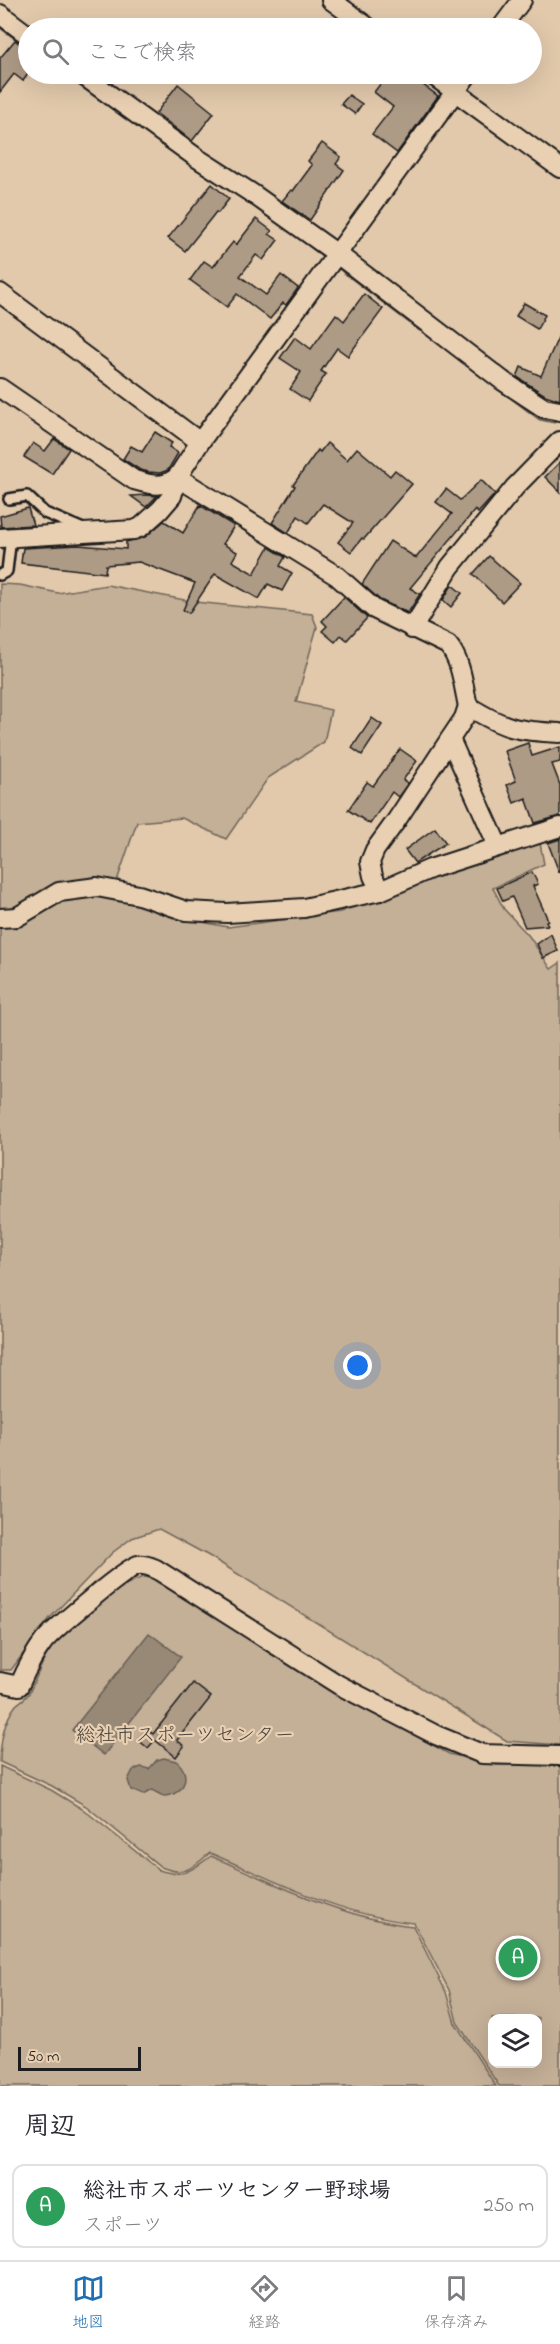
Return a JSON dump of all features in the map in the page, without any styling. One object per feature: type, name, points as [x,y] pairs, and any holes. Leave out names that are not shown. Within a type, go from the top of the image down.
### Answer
[{"type":"street","points":[[331,0],[355,18]]},
{"type":"street","points":[[508,18],[522,0]]},
{"type":"street","points":[[0,14],[18,28]]},
{"type":"street","points":[[95,84],[197,158],[253,194],[332,259],[503,381],[544,408],[560,411]]},
{"type":"street","points":[[445,84],[560,168]]},
{"type":"street","points":[[5,537],[134,530],[172,496],[178,476],[200,442],[460,84]]},
{"type":"street","points":[[0,293],[200,442]]},
{"type":"street","points":[[0,388],[134,480],[159,486],[178,476]]},
{"type":"street","points":[[412,629],[450,567],[515,487],[560,441]]},
{"type":"street","points":[[178,476],[337,576],[374,609],[441,641],[454,653],[460,667],[468,706],[464,718],[375,850],[363,881],[348,898]]},
{"type":"street","points":[[468,706],[496,723],[520,731],[560,733]]},
{"type":"street","points":[[450,740],[498,846]]},
{"type":"street","points":[[0,918],[17,917],[59,892],[97,887],[139,895],[186,911],[227,913],[304,908],[380,891],[430,868],[560,828]]},
{"type":"street","points":[[370,862],[380,891]]},
{"type":"street","points":[[0,1682],[19,1686],[30,1661],[45,1639],[136,1564],[147,1565],[339,1685],[436,1735],[482,1754],[560,1756]]},
{"type":"lane","points":[[9,499],[27,496],[45,513],[88,531]]},
{"type":"lane","points":[[0,575],[7,571],[5,537]]},
{"type":"green space","points":[[0,584],[20,585],[58,593],[107,585],[195,602],[312,614],[317,627],[296,702],[331,710],[324,742],[268,778],[226,839],[182,818],[137,822],[116,884],[181,918],[228,927],[340,912],[429,879],[540,843],[544,864],[493,888],[504,909],[529,936],[551,969],[560,963],[560,1745],[507,1741],[209,1556],[159,1529],[132,1538],[112,1553],[50,1618],[11,1670],[0,1670]]},
{"type":"green space","name":"総社市スポーツセンター","points":[[146,1577],[156,1580],[356,1703],[449,1754],[497,1765],[560,1763],[560,2086],[499,2086],[457,2022],[449,1990],[414,1923],[387,1919],[335,1905],[210,1853],[193,1867],[182,1871],[161,1867],[86,1806],[52,1786],[0,1762],[2,1740],[8,1718],[16,1705],[29,1693],[52,1646],[99,1603],[125,1586]]},
{"type":"green space","points":[[0,1766],[51,1790],[84,1810],[159,1870],[175,1873],[187,1872],[211,1856],[335,1908],[387,1922],[413,1926],[446,1992],[455,2023],[496,2086],[0,2086]]},
{"type":"shaded area","points":[[149,1633],[181,1657],[104,1755],[72,1730]]},
{"type":"shaded area","points":[[164,1758],[176,1761],[181,1766],[185,1778],[181,1788],[170,1795],[163,1796],[152,1790],[143,1795],[131,1790],[128,1780],[133,1770],[141,1767],[149,1769],[157,1760]]},
{"type":"building","points":[[15,40],[18,43],[18,77],[14,74],[0,92],[0,58]]},
{"type":"building","points":[[178,84],[214,113],[192,141],[156,113]]},
{"type":"building","points":[[380,84],[422,84],[438,96],[397,153],[372,134],[393,107],[374,92]]},
{"type":"building","points":[[349,95],[362,104],[355,114],[341,104]]},
{"type":"building","points":[[322,143],[341,157],[336,164],[344,170],[310,220],[282,201],[291,190],[293,191],[312,165],[308,161]]},
{"type":"building","points":[[212,184],[229,199],[185,251],[168,238]]},
{"type":"building","points":[[256,219],[272,231],[269,234],[278,240],[263,260],[256,255],[240,276],[266,295],[281,275],[298,288],[286,305],[283,303],[270,319],[237,294],[227,307],[190,280],[204,261],[213,267],[233,242],[236,245]]},
{"type":"building","points":[[364,294],[383,309],[348,356],[337,348],[321,371],[326,374],[308,401],[290,389],[301,372],[280,358],[295,337],[311,349],[336,314],[344,321]]},
{"type":"building","points":[[524,303],[545,315],[537,329],[516,316]]},
{"type":"building","points":[[560,333],[560,400],[545,395],[517,377],[521,367],[541,376]]},
{"type":"building","points":[[155,432],[172,443],[169,447],[178,453],[168,470],[160,473],[140,470],[123,459],[131,446],[142,452]]},
{"type":"building","points":[[54,439],[69,449],[52,474],[24,457],[33,443],[45,451]]},
{"type":"building","points":[[327,443],[347,460],[357,448],[390,476],[395,470],[412,484],[351,552],[338,542],[353,523],[323,504],[308,523],[298,516],[288,533],[272,523],[295,486],[293,485],[318,450],[320,452]]},
{"type":"building","points":[[560,462],[560,492],[545,477]]},
{"type":"building","points":[[481,480],[495,494],[478,513],[475,510],[410,588],[420,594],[408,613],[380,600],[362,584],[390,541],[416,558],[452,514],[436,502],[446,489],[460,500]]},
{"type":"building","points":[[131,496],[157,496],[146,507]]},
{"type":"building","points":[[200,505],[234,526],[223,544],[237,552],[232,561],[254,574],[269,547],[285,557],[280,566],[292,573],[282,591],[268,584],[259,599],[215,574],[189,613],[183,610],[195,583],[139,562],[106,565],[105,573],[21,563],[23,548],[78,545],[126,549],[126,542],[145,537],[164,521],[183,533]]},
{"type":"building","points":[[28,508],[33,525],[1,527],[0,516]]},
{"type":"building","points":[[489,556],[520,583],[502,602],[473,574]]},
{"type":"building","points":[[452,585],[462,593],[451,607],[443,600]]},
{"type":"building","points":[[344,597],[367,618],[347,640],[341,635],[335,642],[322,631],[327,626],[322,621]]},
{"type":"building","points":[[372,718],[382,725],[362,755],[352,748]]},
{"type":"building","points":[[528,743],[532,756],[560,747],[560,762],[552,764],[560,785],[560,816],[535,823],[526,798],[514,803],[507,785],[516,781],[505,751]]},
{"type":"building","points":[[400,749],[417,761],[403,780],[408,783],[398,797],[392,792],[370,824],[348,810],[367,782],[373,786]]},
{"type":"building","points":[[435,828],[446,843],[415,863],[405,850]]},
{"type":"building","points":[[560,839],[560,872],[559,872],[548,843]]},
{"type":"building","points":[[532,872],[538,884],[533,886],[548,925],[525,927],[512,897],[503,901],[497,888]]},
{"type":"building","points":[[551,934],[558,951],[543,958],[537,944]]},
{"type":"building","points":[[193,1683],[211,1697],[177,1740],[184,1746],[176,1757],[155,1740],[148,1748],[138,1740],[147,1729],[153,1734]]},
{"type":"waterway","points":[[0,26],[18,39]]},
{"type":"waterway","points":[[313,247],[420,329]]},
{"type":"waterway","points":[[512,397],[540,418],[554,421]]},
{"type":"place","name":"総社市スポーツセンター野球場","points":[[518,1958]]}]
